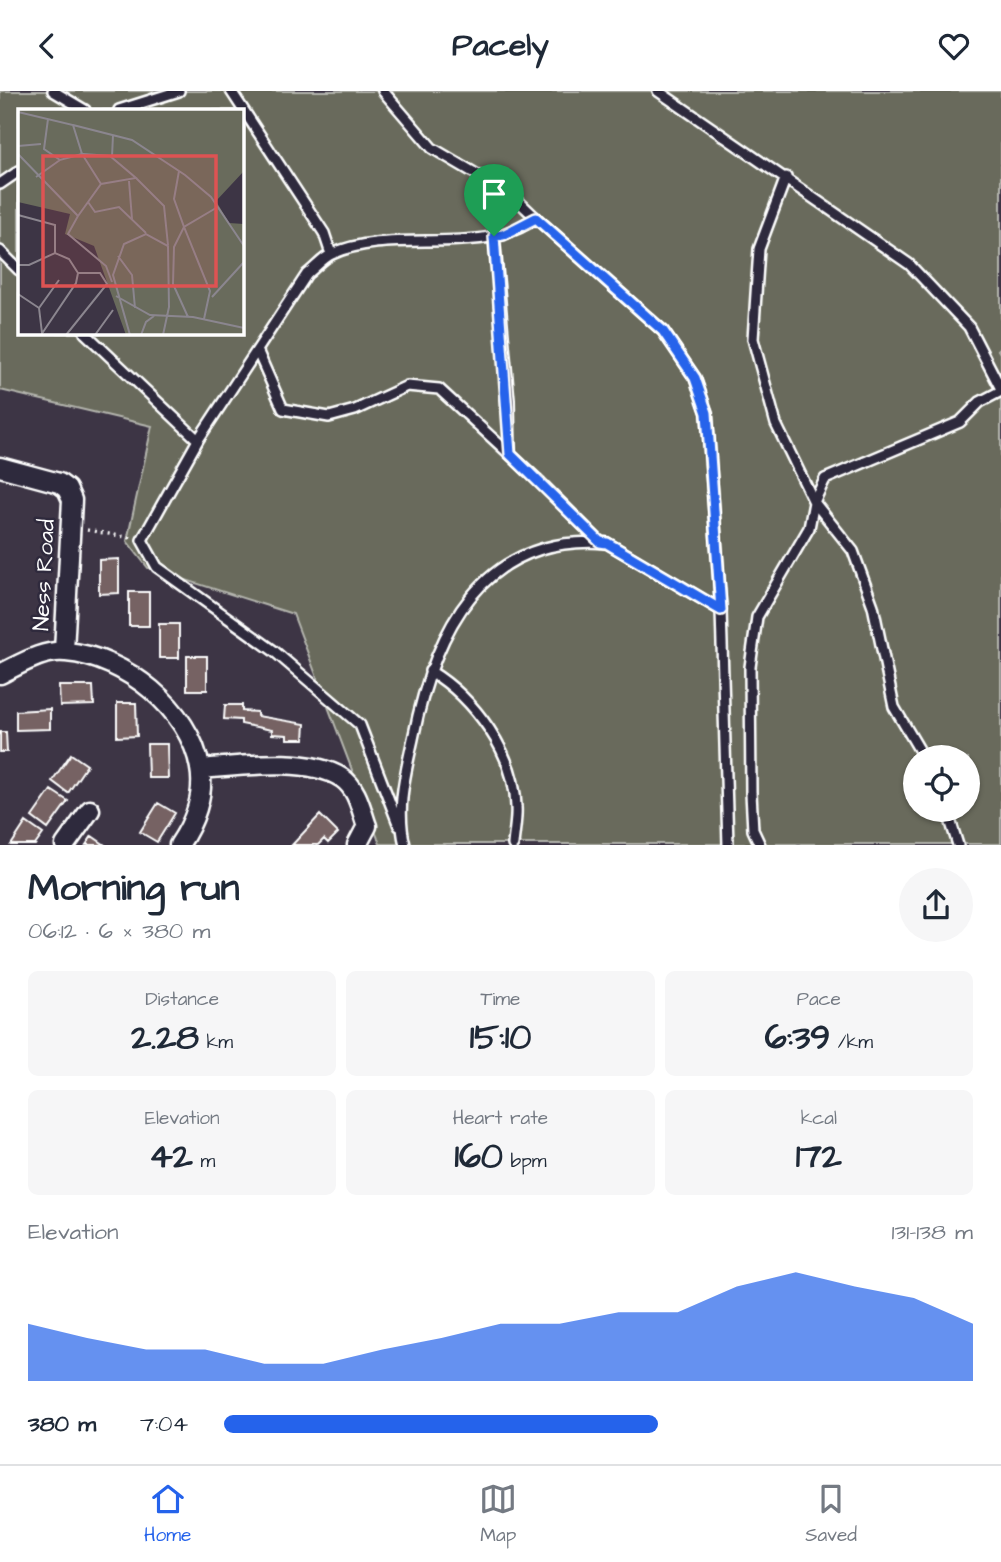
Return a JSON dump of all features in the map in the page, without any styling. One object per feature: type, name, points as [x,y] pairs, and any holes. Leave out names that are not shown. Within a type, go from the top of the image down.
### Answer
[{"type":"street","name":"Ness Road","points":[[0,467],[59,484],[66,489],[72,500],[64,651]]},
{"type":"street","points":[[0,674],[39,656],[64,651],[118,668],[147,686],[182,723],[200,768],[197,812],[179,845]]},
{"type":"street","points":[[200,768],[262,765],[307,767],[342,778],[358,797],[367,827],[357,845]]},
{"type":"street","points":[[65,845],[90,810]]},
{"type":"lane","points":[[53,91],[83,109]]},
{"type":"lane","points":[[122,109],[179,91]]},
{"type":"lane","points":[[231,91],[243,109]]},
{"type":"lane","points":[[383,91],[432,148],[512,195],[663,331],[695,378],[707,413],[721,610],[728,845]]},
{"type":"lane","points":[[395,103],[396,91]]},
{"type":"lane","points":[[658,91],[909,264],[970,327],[1001,390],[980,402],[960,422],[825,478],[814,502],[809,528],[757,617],[750,667],[751,793],[753,830],[760,845]]},
{"type":"lane","points":[[243,109],[324,233],[331,254]]},
{"type":"lane","points":[[0,184],[18,172]]},
{"type":"lane","points":[[786,177],[759,249],[753,339],[776,424],[814,502],[853,551],[873,606],[894,707],[916,745]]},
{"type":"lane","points":[[405,845],[360,725],[274,651],[157,567],[142,540],[198,440],[307,274],[331,254],[370,244],[503,235],[536,218]]},
{"type":"lane","points":[[494,236],[510,454]]},
{"type":"lane","points":[[0,251],[18,269]]},
{"type":"lane","points":[[86,334],[198,440]]},
{"type":"lane","points":[[257,350],[283,409],[329,417],[355,410],[407,386],[439,389],[600,542]]},
{"type":"lane","points":[[401,830],[404,781],[430,671],[467,602],[497,571],[531,550],[557,544],[607,543],[721,610]]},
{"type":"lane","points":[[430,671],[447,682],[478,711],[498,748],[512,779],[516,807],[513,845]]},
{"type":"lane","points":[[951,822],[958,845]]},
{"type":"path","points":[[71,527],[142,540]]},
{"type":"green space","points":[[0,91],[1001,91],[1001,347],[998,350],[1001,355],[1001,844],[380,844],[293,614],[148,568],[127,541],[152,426],[0,390]]},
{"type":"building","points":[[119,559],[119,593],[99,594],[99,560]]},
{"type":"building","points":[[129,592],[149,592],[149,626],[129,626]]},
{"type":"building","points":[[159,624],[179,624],[179,658],[159,658]]},
{"type":"building","points":[[187,656],[207,656],[207,690],[187,690]]},
{"type":"building","points":[[59,686],[93,686],[94,705],[60,706]]},
{"type":"building","points":[[117,703],[136,703],[137,736],[117,737]]},
{"type":"building","points":[[225,705],[242,705],[242,711],[257,712],[257,716],[305,724],[304,739],[287,739],[287,735],[272,734],[272,730],[241,724],[241,720],[224,719]]},
{"type":"building","points":[[50,709],[50,729],[16,730],[16,711]]},
{"type":"building","points":[[0,732],[6,732],[7,752],[0,752]]},
{"type":"building","points":[[147,744],[167,744],[168,778],[148,778]]},
{"type":"building","points":[[71,754],[87,765],[68,793],[52,781]]},
{"type":"building","points":[[51,790],[68,801],[48,829],[32,817]]},
{"type":"building","points":[[158,803],[175,813],[157,842],[140,832]]},
{"type":"building","points":[[320,815],[338,833],[328,843],[324,839],[318,845],[292,845]]},
{"type":"building","points":[[26,822],[43,834],[35,845],[11,845]]},
{"type":"building","points":[[92,836],[105,845],[86,845]]},
{"type":"route","points":[[536,218],[663,331],[695,378],[707,413],[721,610],[717,605],[667,581],[607,543],[600,542],[510,454],[509,400],[494,236],[503,235],[536,218]]}]
